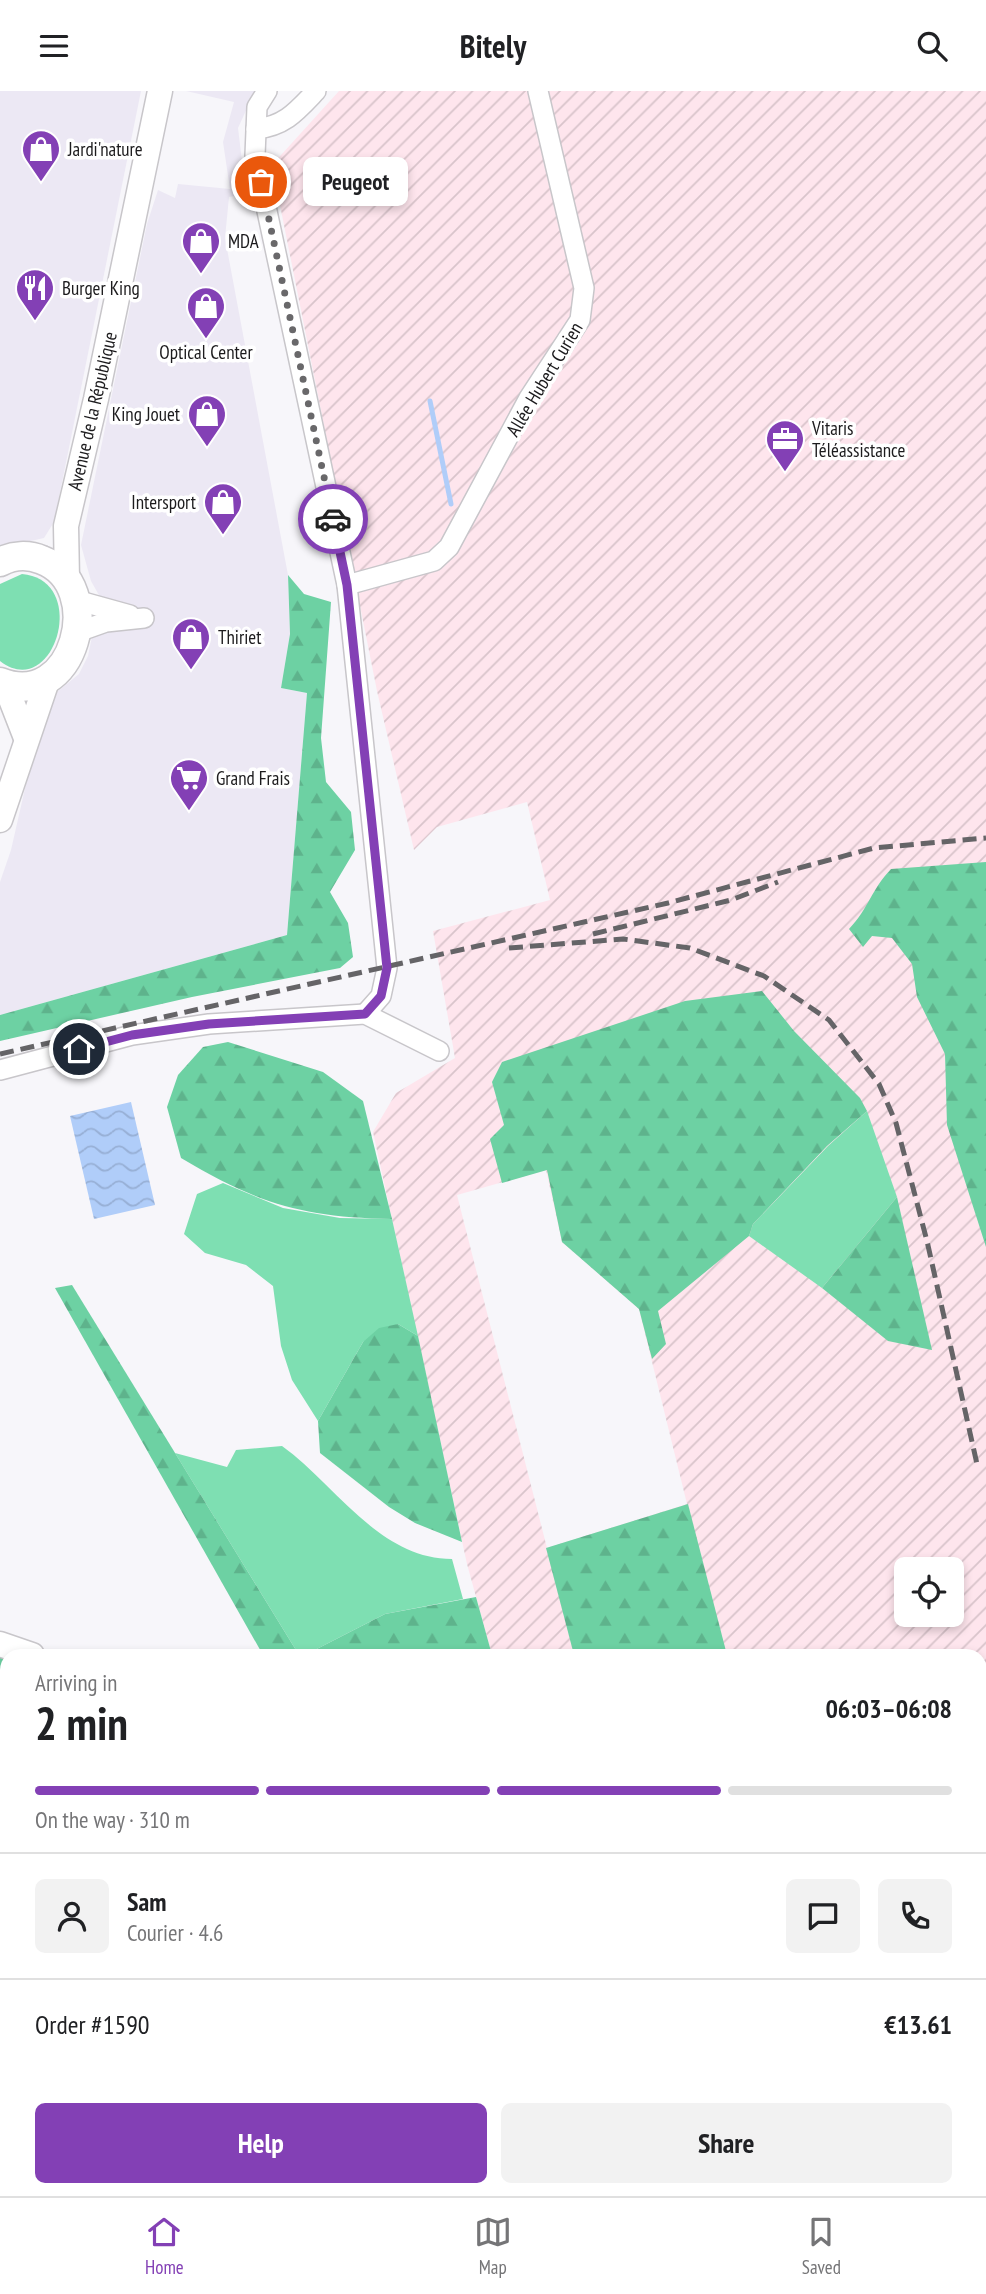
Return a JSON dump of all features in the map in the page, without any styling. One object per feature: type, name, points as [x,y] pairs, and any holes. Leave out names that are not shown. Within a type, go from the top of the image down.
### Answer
[{"type":"main road","points":[[0,562],[20,556],[50,562],[72,590],[75,633],[71,653],[64,667],[47,681],[25,687],[2,683]]},
{"type":"street","name":"Avenue de la République","points":[[72,590],[65,526],[160,91]]},
{"type":"street","points":[[267,91],[257,107],[255,155],[347,585],[387,968],[381,996],[365,1014]]},
{"type":"street","points":[[256,129],[272,128],[289,120],[316,91]]},
{"type":"street","name":"Allée Hubert Curien","points":[[347,585],[434,561],[449,547],[529,398],[580,320],[584,288],[538,91]]},
{"type":"street","points":[[34,557],[65,526]]},
{"type":"street","points":[[72,590],[144,618],[106,622],[75,633]]},
{"type":"street","points":[[0,820],[47,681]]},
{"type":"street","points":[[2,683],[26,738]]},
{"type":"street","points":[[0,1070],[132,1035],[209,1024],[365,1014],[439,1051]]},
{"type":"shaded area","points":[[0,91],[141,91],[54,522],[44,538],[0,548]]},
{"type":"shaded area","points":[[186,91],[255,91],[238,128],[246,194],[229,197],[225,238],[288,575],[290,634],[281,688],[307,693],[287,935],[0,1015],[0,882],[11,850],[39,727],[52,696],[79,674],[88,656],[100,597],[91,581],[81,545],[147,224],[158,190],[175,198],[178,184],[230,189],[223,142],[234,102]]},
{"type":"shaded area","points":[[339,91],[986,91],[986,1649],[490,1649],[467,1564],[373,1132],[396,1093],[455,1058],[433,931],[550,900],[527,802],[437,827],[414,850],[377,691],[272,165]],"holes":[[[546,1170],[562,1242],[639,1309],[687,1504],[547,1548],[457,1195]]]},
{"type":"green space","points":[[22,574],[43,581],[55,596],[60,615],[57,635],[49,654],[36,666],[19,670],[0,661],[0,584]]},
{"type":"green space","points":[[288,575],[304,594],[331,602],[321,738],[326,782],[351,812],[355,850],[330,892],[348,923],[353,957],[340,968],[192,997],[0,1041],[0,1015],[287,935],[307,693],[281,688],[290,634]]},
{"type":"green space","points":[[986,862],[986,1247],[947,1125],[945,1054],[917,997],[912,964],[892,938],[872,936],[863,947],[849,929],[891,869]]},
{"type":"green space","points":[[762,991],[794,1031],[860,1098],[867,1111],[827,1146],[753,1224],[749,1236],[658,1311],[666,1344],[652,1359],[639,1309],[562,1242],[547,1170],[502,1183],[490,1139],[504,1125],[492,1082],[502,1062],[685,1001]]},
{"type":"green space","points":[[228,1042],[323,1072],[363,1101],[392,1219],[332,1215],[282,1205],[234,1187],[181,1158],[167,1107],[178,1075],[203,1047]]},
{"type":"green space","points":[[867,1111],[897,1197],[822,1288],[749,1236],[753,1224],[828,1146]]},
{"type":"green space","points":[[223,1183],[283,1208],[340,1218],[392,1219],[418,1336],[398,1324],[363,1342],[318,1421],[292,1380],[281,1346],[273,1286],[246,1265],[205,1253],[184,1234],[197,1194]]},
{"type":"green space","points":[[897,1197],[932,1350],[888,1341],[822,1288]]},
{"type":"green space","points":[[72,1285],[295,1649],[260,1649],[55,1288]]},
{"type":"green space","points":[[398,1324],[418,1336],[462,1542],[415,1523],[389,1507],[320,1453],[318,1421],[363,1342],[379,1328]]},
{"type":"green space","points":[[282,1446],[380,1533],[402,1547],[426,1556],[452,1559],[463,1599],[385,1614],[317,1649],[295,1649],[175,1453],[227,1467],[236,1450]]},
{"type":"green space","points":[[688,1504],[725,1649],[572,1649],[546,1548]]},
{"type":"green space","points":[[476,1597],[490,1649],[317,1649],[385,1614]]},
{"type":"water","points":[[131,1102],[155,1205],[94,1219],[70,1116]]},
{"type":"waterway","points":[[430,401],[451,504]]},
{"type":"railway","points":[[0,1054],[668,903],[874,848],[986,838]]},
{"type":"railway","points":[[593,934],[731,900],[778,882]]},
{"type":"railway","points":[[509,948],[623,939],[690,948],[764,976],[829,1020],[879,1084],[896,1123],[927,1241],[977,1464]]},
{"type":"way so far","points":[[261,182],[333,519]]},
{"type":"place","name":"Peugeot","points":[[261,182]]},
{"type":"place","name":"Jardi'nature","points":[[41,183]]},
{"type":"place","name":"MDA","points":[[201,275]]},
{"type":"place","name":"Burger King","points":[[35,322]]},
{"type":"place","name":"Optical Center","points":[[206,340]]},
{"type":"place","name":"King Jouet","points":[[207,448]]},
{"type":"place","name":"Vitaris Téléassistance","points":[[785,473]]},
{"type":"place","name":"Intersport","points":[[223,536]]},
{"type":"place","name":"Thiriet","points":[[191,671]]},
{"type":"place","name":"Grand Frais","points":[[189,812]]},
{"type":"route","points":[[79,1049],[132,1035],[209,1024],[365,1014],[381,996],[387,968],[374,825],[347,585],[333,519]]}]
